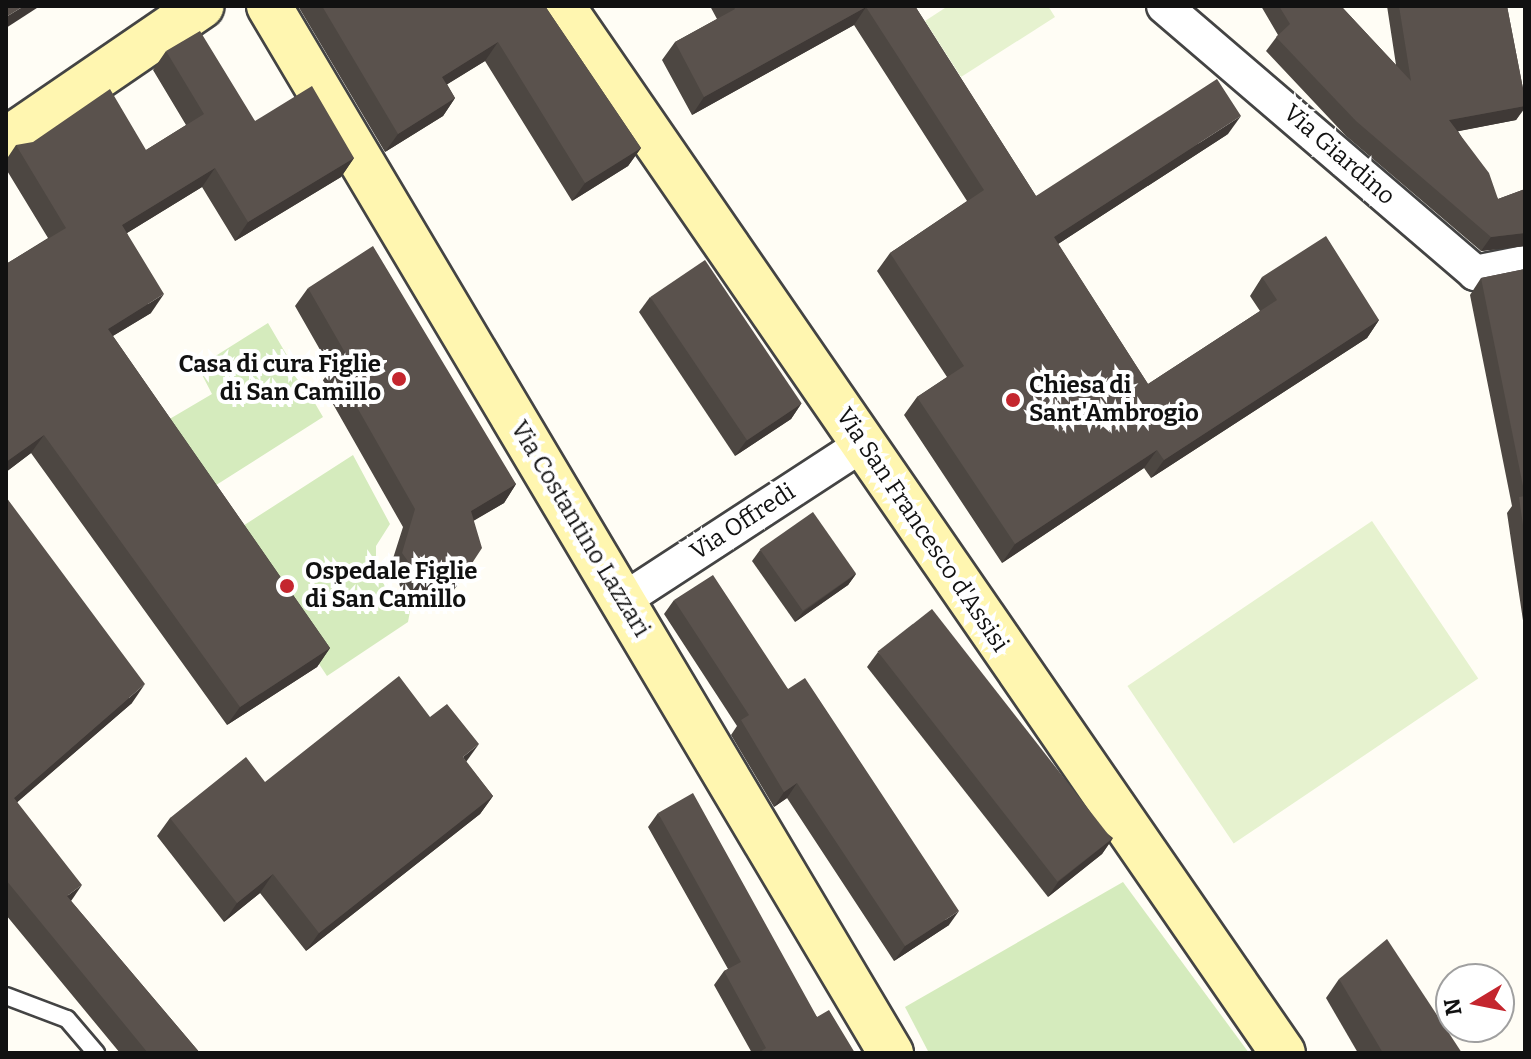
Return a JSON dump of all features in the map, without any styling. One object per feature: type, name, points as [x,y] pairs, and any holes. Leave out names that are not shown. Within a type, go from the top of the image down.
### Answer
[{"type":"street","points":[[6,140],[202,6]]},
{"type":"street","name":"Via Costantino Lazzari","points":[[269,6],[891,1053]]},
{"type":"street","name":"Via San Francesco d'Assisi","points":[[562,6],[1283,1053]]},
{"type":"street","name":"Via Giardino","points":[[1164,6],[1475,273],[1525,263]]},
{"type":"street","name":"Via Offredi","points":[[622,601],[863,444]]},
{"type":"lane","points":[[6,996],[67,1019],[96,1053]]},
{"type":"green space","points":[[948,6],[1048,6],[1055,17],[961,77],[925,21]]},
{"type":"green space","points":[[268,323],[323,417],[202,494],[156,427],[212,394],[198,367]]},
{"type":"green space","points":[[353,455],[390,524],[376,546],[376,576],[410,611],[408,622],[327,676],[232,533]]},
{"type":"green space","points":[[1372,521],[1478,679],[1234,843],[1127,686]]},
{"type":"green space","points":[[1123,882],[1249,1053],[929,1053],[905,1007]]},
{"type":"building","points":[[6,6],[24,6],[6,17]]},
{"type":"building","points":[[322,6],[545,6],[641,148],[585,183],[498,42],[442,77],[455,98],[398,134]]},
{"type":"building","points":[[733,6],[915,6],[1036,196],[1217,79],[1241,116],[1054,237],[1148,384],[1277,300],[1262,277],[1326,236],[1379,320],[1164,460],[1157,450],[1015,544],[917,397],[964,366],[890,253],[984,190],[866,7],[704,97],[675,42],[735,9]]},
{"type":"building","points":[[1279,6],[1341,6],[1411,81],[1399,6],[1507,6],[1525,106],[1449,120],[1489,173],[1498,199],[1525,189],[1525,233],[1491,237],[1356,121],[1276,37],[1290,24]]},
{"type":"building","points":[[200,31],[255,121],[312,86],[354,158],[248,222],[215,168],[122,225],[164,294],[108,329],[330,648],[240,707],[44,435],[6,462],[6,264],[66,228],[16,145],[33,142],[110,89],[146,150],[204,114],[166,51]]},
{"type":"building","points":[[373,246],[516,484],[471,511],[482,548],[461,580],[421,579],[402,553],[415,509],[333,365],[347,356],[308,288]]},
{"type":"building","points":[[705,260],[802,403],[747,440],[650,297]]},
{"type":"building","points":[[1525,269],[1525,496],[1481,278]]},
{"type":"building","points":[[1525,496],[1525,540],[1519,497]]},
{"type":"building","points":[[6,497],[145,684],[14,798],[82,885],[67,896],[200,1053],[148,1053],[6,880]]},
{"type":"building","points":[[813,512],[856,573],[803,611],[760,549]]},
{"type":"building","points":[[713,575],[788,689],[805,678],[959,911],[905,946],[797,783],[784,792],[741,720],[749,715],[674,600]]},
{"type":"building","points":[[932,609],[1112,839],[1057,882],[878,651]]},
{"type":"building","points":[[399,676],[430,717],[447,704],[479,744],[463,757],[493,796],[319,933],[273,874],[237,903],[170,818],[246,757],[265,782]]},
{"type":"building","points":[[693,793],[817,1017],[829,1010],[855,1053],[758,1053],[766,1048],[724,971],[741,962],[658,813]]},
{"type":"building","points":[[1387,939],[1435,1012],[1435,1043],[1455,1043],[1462,1053],[1383,1053],[1339,979]]},
{"type":"place","name":"Casa di cura Figlie di San Camillo","points":[[399,379]]},
{"type":"place","name":"Chiesa di Sant'Ambrogio","points":[[1013,400]]},
{"type":"place","name":"Ospedale Figlie di San Camillo","points":[[287,586]]}]
